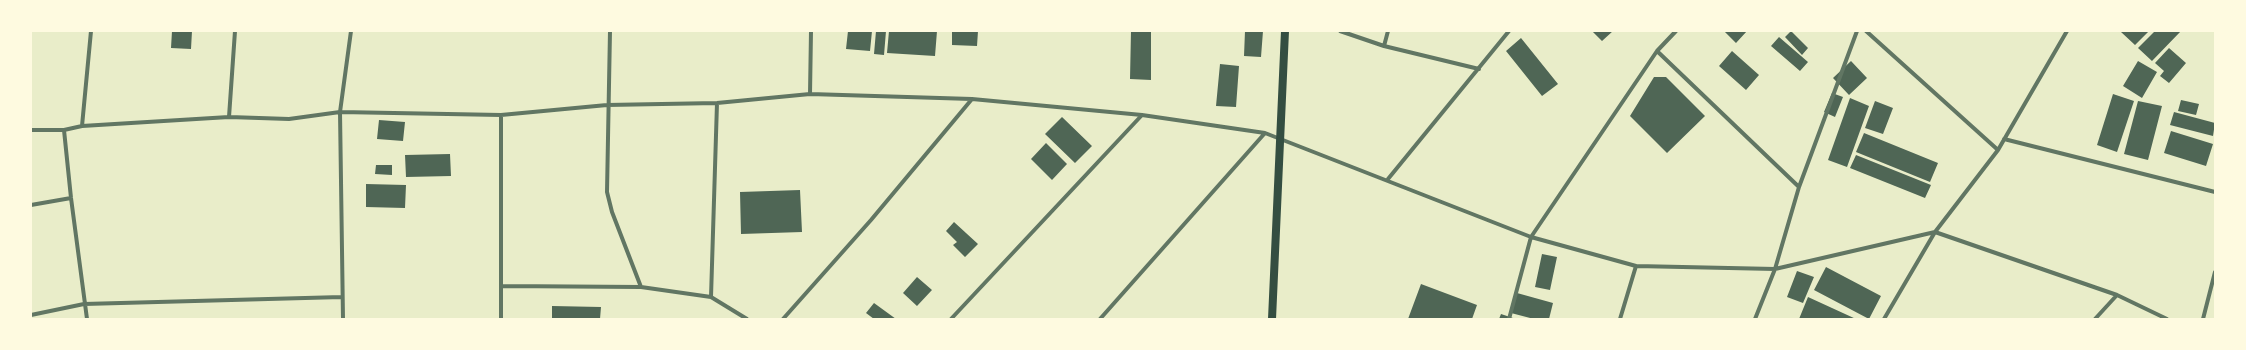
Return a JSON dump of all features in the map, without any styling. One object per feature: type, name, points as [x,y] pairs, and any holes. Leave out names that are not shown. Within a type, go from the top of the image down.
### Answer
[{"type":"main road","points":[[1272,319],[1285,31]]},
{"type":"street","points":[[82,126],[92,31]]},
{"type":"street","points":[[229,117],[235,31]]},
{"type":"street","points":[[343,319],[340,112],[351,31]]},
{"type":"street","points":[[610,31],[607,104],[607,192],[612,212],[640,287]]},
{"type":"street","points":[[810,94],[811,31]]},
{"type":"street","points":[[1340,31],[1384,46],[1479,70]]},
{"type":"street","points":[[1384,46],[1388,31]]},
{"type":"street","points":[[1388,179],[1479,70],[1509,31]]},
{"type":"street","points":[[1509,319],[1531,237],[1657,51],[1676,31]]},
{"type":"street","points":[[1755,319],[1775,269],[1800,187],[1857,31]]},
{"type":"street","points":[[1866,31],[1998,150]]},
{"type":"street","points":[[2063,31],[2065,38]]},
{"type":"street","points":[[1884,319],[1935,232],[1998,150],[2068,31]]},
{"type":"street","points":[[1657,51],[1800,187]]},
{"type":"street","points":[[31,130],[64,130],[82,126],[229,117],[289,119],[340,112],[501,115],[607,104],[717,103],[810,94],[972,99],[1142,115],[1265,133],[1280,140],[1388,179],[1531,237],[1636,266],[1775,269],[1935,232],[2117,295],[2167,319]]},
{"type":"street","points":[[783,319],[871,220],[972,99]]},
{"type":"street","points":[[711,297],[717,103]]},
{"type":"street","points":[[501,115],[501,319]]},
{"type":"street","points":[[951,319],[1142,115]]},
{"type":"street","points":[[64,130],[70,198],[87,319]]},
{"type":"street","points":[[1100,319],[1265,133]]},
{"type":"street","points":[[2004,139],[2215,192]]},
{"type":"street","points":[[31,205],[70,198]]},
{"type":"street","points":[[1620,319],[1636,266]]},
{"type":"street","points":[[2203,319],[2215,272]]},
{"type":"street","points":[[501,286],[640,287],[711,297],[747,319]]},
{"type":"street","points":[[2095,319],[2117,295]]},
{"type":"street","points":[[31,315],[84,304],[342,297]]},
{"type":"building","points":[[172,31],[192,31],[191,49],[171,48]]},
{"type":"building","points":[[848,31],[872,31],[870,51],[846,49]]},
{"type":"building","points":[[876,31],[886,31],[884,55],[874,54]]},
{"type":"building","points":[[889,31],[937,31],[935,56],[887,53]]},
{"type":"building","points":[[952,31],[978,31],[977,46],[952,45]]},
{"type":"building","points":[[1131,31],[1151,31],[1151,80],[1130,79]]},
{"type":"building","points":[[1245,31],[1263,31],[1261,57],[1244,56]]},
{"type":"building","points":[[1592,31],[1613,31],[1602,41]]},
{"type":"building","points":[[1724,31],[1747,31],[1736,43]]},
{"type":"building","points":[[1791,31],[1808,48],[1802,55],[1785,37]]},
{"type":"building","points":[[2122,31],[2149,31],[2135,45],[2121,32]]},
{"type":"building","points":[[2155,31],[2181,31],[2152,61],[2138,48]]},
{"type":"building","points":[[1779,37],[1808,62],[1800,71],[1771,46]]},
{"type":"building","points":[[1521,38],[1558,84],[1542,96],[1506,51]]},
{"type":"building","points":[[2169,48],[2186,63],[2169,83],[2160,76],[2164,71],[2155,63]]},
{"type":"building","points":[[1732,51],[1759,75],[1746,90],[1719,66]]},
{"type":"building","points":[[1851,61],[1867,78],[1849,95],[1833,78]]},
{"type":"building","points":[[2138,61],[2157,72],[2142,98],[2123,86]]},
{"type":"building","points":[[1220,64],[1239,66],[1236,107],[1216,106]]},
{"type":"building","points":[[1654,77],[1666,77],[1705,116],[1667,153],[1630,116]]},
{"type":"building","points":[[1832,93],[1843,97],[1835,117],[1824,112]]},
{"type":"building","points":[[2113,94],[2134,101],[2117,152],[2097,145]]},
{"type":"building","points":[[1850,98],[1869,106],[1847,167],[1828,160]]},
{"type":"building","points":[[2181,100],[2199,104],[2196,115],[2178,111]]},
{"type":"building","points":[[1875,101],[1893,108],[1883,134],[1865,128]]},
{"type":"building","points":[[2138,101],[2162,106],[2148,160],[2124,154]]},
{"type":"building","points":[[2174,112],[2215,123],[2213,136],[2170,125]]},
{"type":"building","points":[[1062,117],[1092,146],[1075,163],[1045,134]]},
{"type":"building","points":[[379,120],[405,122],[403,141],[377,139]]},
{"type":"building","points":[[2171,131],[2213,144],[2206,166],[2164,153]]},
{"type":"building","points":[[1864,133],[1938,163],[1930,182],[1856,152]]},
{"type":"building","points":[[1046,143],[1067,164],[1052,180],[1031,159]]},
{"type":"building","points":[[450,154],[451,176],[406,177],[405,155]]},
{"type":"building","points":[[1856,155],[1931,185],[1925,198],[1850,168]]},
{"type":"building","points":[[376,165],[392,165],[392,175],[375,174]]},
{"type":"building","points":[[366,184],[406,185],[405,208],[366,207]]},
{"type":"building","points":[[800,190],[802,232],[741,234],[740,192]]},
{"type":"building","points":[[954,222],[978,244],[965,257],[953,245],[957,242],[946,231]]},
{"type":"building","points":[[1542,254],[1557,257],[1550,290],[1535,287]]},
{"type":"building","points":[[1826,267],[1881,296],[1869,319],[1814,290]]},
{"type":"building","points":[[1797,271],[1814,277],[1803,303],[1787,297]]},
{"type":"building","points":[[917,277],[932,290],[917,306],[903,293]]},
{"type":"building","points":[[1421,284],[1477,305],[1472,319],[1408,319]]},
{"type":"building","points":[[1517,293],[1553,303],[1549,319],[1534,319],[1511,313]]},
{"type":"building","points":[[1808,297],[1856,319],[1799,319]]},
{"type":"building","points":[[874,303],[896,319],[874,319],[866,313]]},
{"type":"building","points":[[552,306],[601,307],[600,319],[552,319]]},
{"type":"building","points":[[1501,314],[1516,319],[1499,319]]}]
